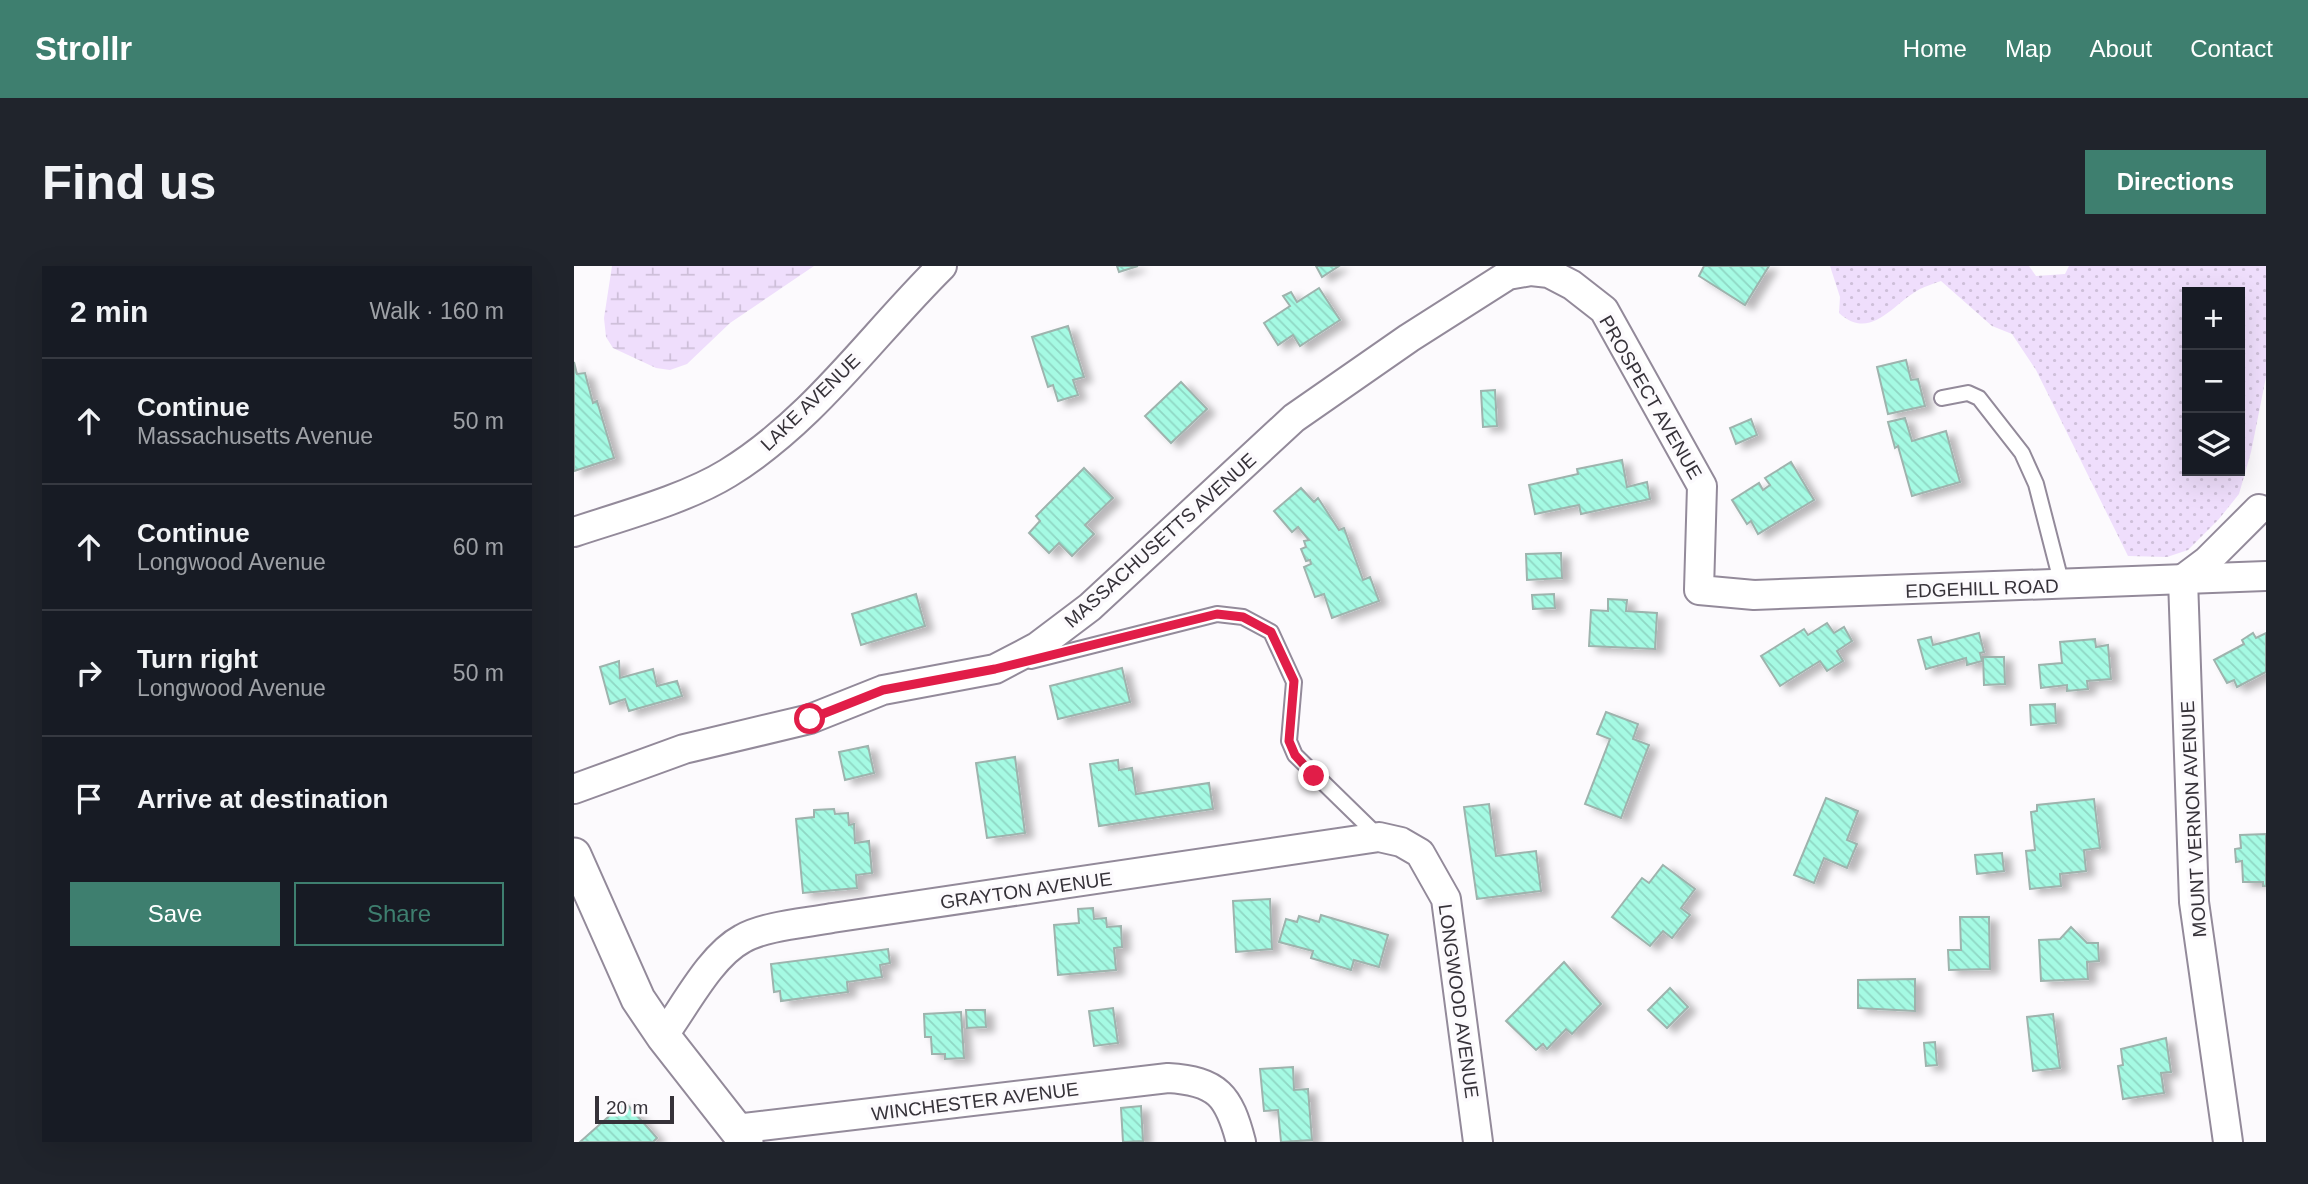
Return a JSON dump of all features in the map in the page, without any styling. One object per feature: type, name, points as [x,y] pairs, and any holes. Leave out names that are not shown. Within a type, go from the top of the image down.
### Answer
[{"type":"street","name":"LAKE AVENUE","points":[[574,532],[652,506],[726,475],[774,442],[825,393],[942,266]]},
{"type":"street","name":"PROSPECT AVENUE","points":[[1546,270],[1572,285],[1604,310],[1702,486],[1699,590]]},
{"type":"street","name":"MASSACHUSETTS AVENUE","points":[[574,789],[684,749],[810,719],[883,690],[995,669],[1037,647],[1081,615],[1294,418],[1409,338],[1508,275],[1546,270]]},
{"type":"street","points":[[2183,579],[2207,561],[2264,506]]},
{"type":"street","name":"EDGEHILL ROAD","points":[[1699,590],[1754,595],[2266,576]]},
{"type":"street","name":"MOUNT VERNON AVENUE","points":[[2183,579],[2194,902],[2228,1142]]},
{"type":"street","name":"GRAYTON AVENUE","points":[[663,1036],[720,958],[741,939],[777,929],[1379,837],[1401,842],[1420,853],[1427,864]]},
{"type":"street","points":[[574,855],[630,982],[663,1036],[741,1136]]},
{"type":"street","name":"LONGWOOD AVENUE","points":[[1427,864],[1446,899],[1478,1142]]},
{"type":"street","name":"WINCHESTER AVENUE","points":[[741,1136],[1168,1078],[1196,1079],[1212,1087],[1232,1107],[1241,1142]]},
{"type":"lane","points":[[1942,398],[1968,393],[1979,398],[2022,453],[2036,484],[2062,585]]},
{"type":"lane","points":[[995,669],[1217,614],[1243,617],[1271,632],[1294,681],[1289,741],[1295,755],[1379,837]]},
{"type":"green space","points":[[612,266],[814,266],[730,323],[687,364],[670,370],[656,368],[613,348],[606,337],[604,318]]},
{"type":"green space","points":[[1830,266],[2029,266],[2036,276],[2065,274],[2069,266],[2266,266],[2266,377],[2245,473],[2245,287],[2182,287],[2182,476],[2244,476],[2239,494],[2188,550],[2167,557],[2128,556],[2036,370],[2012,334],[1992,326],[1941,281],[1920,289],[1881,318],[1871,322],[1861,324],[1839,313],[1840,297]]},
{"type":"building","points":[[1117,266],[1138,266],[1119,272]]},
{"type":"building","points":[[1316,266],[1339,266],[1322,277]]},
{"type":"building","points":[[1704,266],[1769,266],[1745,305],[1699,276]]},
{"type":"building","points":[[1319,288],[1340,320],[1300,346],[1293,335],[1278,345],[1264,323],[1290,306],[1283,296],[1291,292],[1297,302]]},
{"type":"building","points":[[1068,326],[1084,377],[1073,380],[1078,395],[1058,401],[1053,385],[1048,387],[1032,337]]},
{"type":"building","points":[[1906,360],[1911,380],[1918,379],[1925,406],[1888,414],[1877,367]]},
{"type":"building","points":[[574,362],[577,374],[585,373],[593,403],[597,401],[614,458],[574,471]]},
{"type":"building","points":[[1181,382],[1207,409],[1171,443],[1145,416]]},
{"type":"building","points":[[1495,390],[1497,426],[1483,427],[1481,391]]},
{"type":"building","points":[[1905,418],[1912,441],[1946,431],[1960,482],[1912,496],[1898,446],[1895,448],[1888,422]]},
{"type":"building","points":[[1751,419],[1757,435],[1736,444],[1730,428]]},
{"type":"building","points":[[1622,460],[1627,487],[1647,482],[1650,499],[1581,514],[1579,505],[1535,514],[1529,485],[1578,474],[1577,469]]},
{"type":"building","points":[[1791,462],[1814,500],[1758,534],[1751,521],[1747,524],[1732,500],[1759,483],[1763,490],[1770,485],[1765,478]]},
{"type":"building","points":[[1084,468],[1113,498],[1085,525],[1094,534],[1072,556],[1059,543],[1049,553],[1029,533],[1040,521],[1036,516]]},
{"type":"building","points":[[1301,488],[1314,502],[1318,498],[1339,530],[1344,528],[1363,580],[1370,577],[1379,601],[1332,618],[1324,594],[1315,597],[1304,567],[1311,564],[1310,560],[1306,561],[1301,549],[1306,547],[1304,541],[1309,540],[1298,527],[1292,532],[1274,511]]},
{"type":"building","points":[[1561,553],[1562,578],[1527,580],[1526,554]]},
{"type":"building","points":[[916,594],[925,626],[861,645],[852,614]]},
{"type":"building","points":[[1554,594],[1555,608],[1533,609],[1532,595]]},
{"type":"building","points":[[1608,599],[1627,600],[1626,611],[1657,613],[1655,649],[1589,646],[1591,610],[1608,611]]},
{"type":"building","points":[[1827,623],[1834,633],[1844,627],[1852,641],[1837,651],[1843,661],[1827,671],[1820,661],[1780,686],[1761,656],[1804,629],[1808,635]]},
{"type":"building","points":[[1979,633],[1984,652],[1980,653],[1982,661],[1967,665],[1966,658],[1926,669],[1918,640],[1931,637],[1933,645]]},
{"type":"building","points":[[2253,633],[2256,638],[2266,633],[2266,672],[2237,687],[2234,680],[2227,683],[2214,660],[2244,644],[2242,640]]},
{"type":"building","points":[[2095,639],[2096,647],[2108,645],[2111,679],[2087,681],[2088,689],[2067,691],[2067,685],[2041,688],[2039,665],[2062,663],[2060,642]]},
{"type":"building","points":[[1983,657],[2004,657],[2005,684],[1984,685]]},
{"type":"building","points":[[619,661],[620,678],[653,669],[657,686],[677,681],[682,696],[629,711],[625,699],[610,704],[600,667]]},
{"type":"building","points":[[1122,668],[1130,702],[1058,719],[1050,686]]},
{"type":"building","points":[[2055,704],[2056,723],[2031,725],[2030,705]]},
{"type":"building","points":[[1606,712],[1638,724],[1633,739],[1649,745],[1621,818],[1585,804],[1610,739],[1597,734]]},
{"type":"building","points":[[868,746],[874,773],[845,780],[839,752]]},
{"type":"building","points":[[1015,757],[1025,833],[987,838],[976,763]]},
{"type":"building","points":[[1118,760],[1119,770],[1132,768],[1136,794],[1209,783],[1213,809],[1099,826],[1090,764]]},
{"type":"building","points":[[1826,798],[1858,811],[1847,840],[1857,844],[1847,868],[1824,858],[1814,883],[1794,875]]},
{"type":"building","points":[[2094,799],[2100,848],[2084,850],[2086,871],[2060,874],[2061,886],[2030,889],[2026,851],[2035,850],[2031,812],[2037,811],[2037,805]]},
{"type":"building","points":[[1489,804],[1496,856],[1536,851],[1541,891],[1477,899],[1464,807]]},
{"type":"building","points":[[834,809],[835,814],[848,813],[849,825],[854,824],[855,843],[869,841],[872,873],[856,875],[857,888],[803,893],[796,819],[814,817],[814,810]]},
{"type":"building","points":[[2266,834],[2266,886],[2263,886],[2263,882],[2243,882],[2242,861],[2236,862],[2235,849],[2241,848],[2240,835]]},
{"type":"building","points":[[2002,853],[2004,871],[1977,874],[1975,855]]},
{"type":"building","points":[[1663,865],[1695,889],[1681,908],[1690,915],[1672,938],[1663,931],[1650,946],[1612,917],[1642,878],[1649,883]]},
{"type":"building","points":[[1270,899],[1272,949],[1236,952],[1233,901]]},
{"type":"building","points":[[1093,908],[1094,919],[1106,918],[1107,927],[1121,926],[1122,947],[1114,948],[1116,970],[1058,975],[1054,925],[1079,923],[1078,909]]},
{"type":"building","points":[[1321,915],[1388,935],[1379,967],[1354,960],[1351,970],[1311,958],[1313,951],[1279,942],[1286,919],[1297,922],[1299,916],[1319,922]]},
{"type":"building","points":[[1960,917],[1989,917],[1990,969],[1949,970],[1948,950],[1961,950]]},
{"type":"building","points":[[2071,927],[2087,943],[2098,943],[2099,961],[2087,962],[2088,979],[2041,981],[2039,940],[2060,939]]},
{"type":"building","points":[[888,949],[890,963],[880,965],[882,977],[847,982],[848,992],[781,1001],[780,991],[774,992],[771,964]]},
{"type":"building","points":[[1564,962],[1601,1004],[1572,1034],[1566,1029],[1547,1049],[1543,1044],[1536,1050],[1506,1021]]},
{"type":"building","points":[[1915,979],[1915,1011],[1858,1008],[1858,980]]},
{"type":"building","points":[[1670,988],[1688,1007],[1667,1028],[1648,1010]]},
{"type":"building","points":[[1113,1008],[1118,1043],[1094,1046],[1089,1011]]},
{"type":"building","points":[[966,1010],[985,1010],[986,1027],[967,1028]]},
{"type":"building","points":[[961,1012],[964,1058],[945,1059],[945,1054],[932,1054],[931,1037],[925,1037],[924,1014]]},
{"type":"building","points":[[2053,1014],[2060,1068],[2033,1071],[2027,1017]]},
{"type":"building","points":[[2166,1038],[2171,1072],[2161,1073],[2164,1093],[2123,1099],[2118,1066],[2123,1065],[2121,1049]]},
{"type":"building","points":[[1935,1042],[1937,1065],[1926,1066],[1924,1043]]},
{"type":"building","points":[[1293,1067],[1294,1090],[1308,1089],[1312,1140],[1281,1142],[1278,1110],[1264,1111],[1260,1069]]},
{"type":"building","points":[[625,1102],[657,1138],[653,1142],[580,1142]]},
{"type":"building","points":[[1141,1106],[1143,1141],[1123,1142],[1121,1108]]},
{"type":"route","points":[[810,719],[883,690],[995,669],[1217,614],[1243,617],[1271,632],[1294,681],[1289,741],[1295,755],[1314,776]]}]
